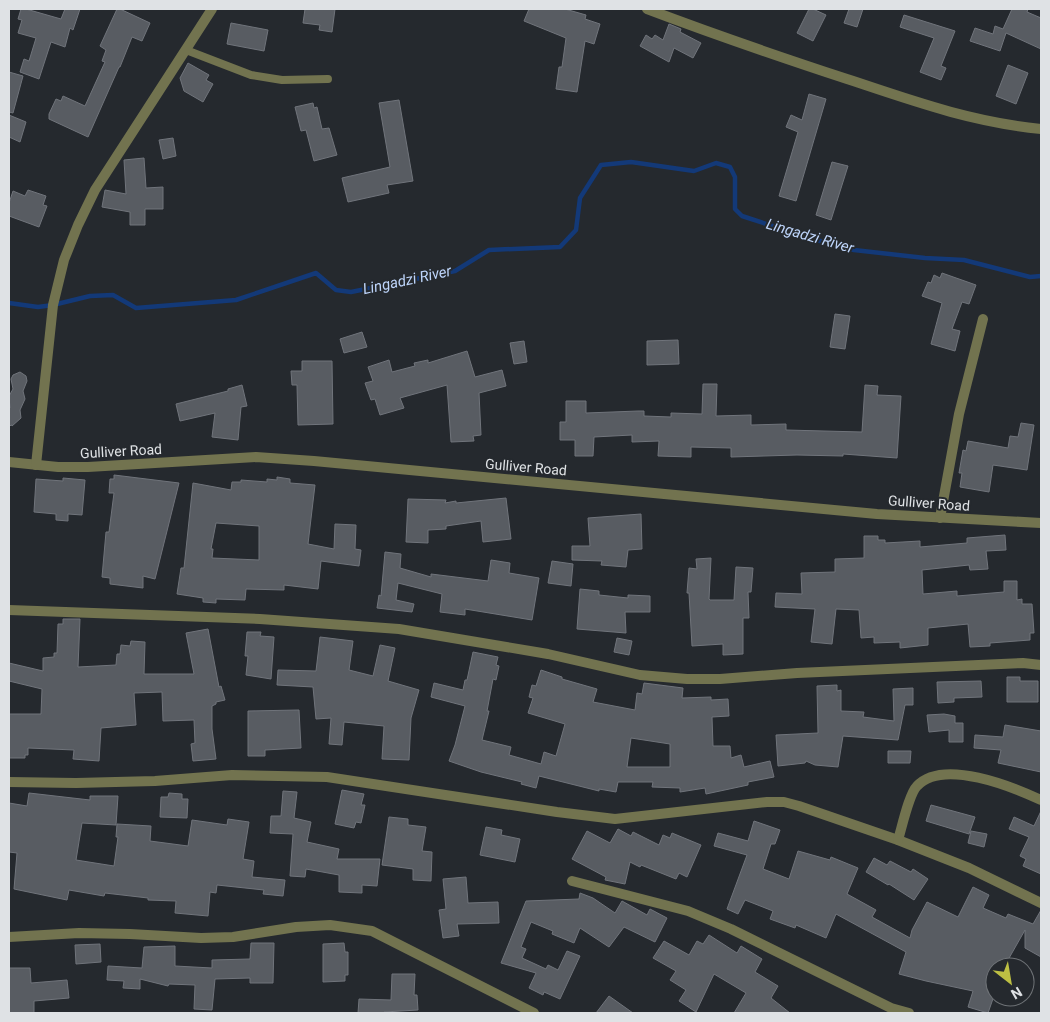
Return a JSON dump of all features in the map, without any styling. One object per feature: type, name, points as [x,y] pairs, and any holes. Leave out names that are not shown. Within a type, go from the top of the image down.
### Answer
[{"type":"street","points":[[36,464],[53,306],[64,260],[95,190],[212,9]]},
{"type":"street","points":[[647,9],[724,38],[946,112],[992,123],[1041,129]]},
{"type":"street","points":[[940,518],[959,414],[983,319]]},
{"type":"street","name":"Gulliver Road","points":[[9,462],[58,467],[88,467],[256,457],[877,514],[1041,523]]},
{"type":"street","points":[[9,610],[260,619],[399,629],[548,654],[640,675],[687,679],[720,679],[797,673],[1022,663],[1041,665]]},
{"type":"street","points":[[9,782],[155,781],[232,775],[327,777],[615,819],[767,802],[784,802],[898,840],[969,868],[1041,903]]},
{"type":"street","points":[[898,840],[910,800],[917,786],[933,776],[955,775],[982,778],[1017,789],[1041,800]]},
{"type":"street","points":[[572,881],[688,911],[731,929],[891,1008],[909,1013]]},
{"type":"street","points":[[9,937],[79,933],[201,938],[233,937],[296,926],[330,925],[372,931],[534,1013]]},
{"type":"lane","points":[[186,50],[251,74],[282,80],[328,79]]},
{"type":"building","points":[[21,9],[61,19],[65,9],[80,9],[73,30],[70,28],[65,47],[51,42],[39,79],[20,72],[24,59],[29,61],[36,38],[18,33],[22,20],[18,19]]},
{"type":"building","points":[[117,9],[150,23],[142,41],[132,37],[88,137],[49,119],[49,114],[56,99],[61,101],[63,96],[85,106],[105,62],[102,61],[106,50],[100,46]]},
{"type":"building","points":[[305,9],[335,9],[332,32],[319,30],[320,25],[303,23]]},
{"type":"building","points":[[529,9],[565,9],[586,15],[585,19],[600,24],[594,44],[585,41],[577,92],[556,89],[559,67],[562,67],[566,38],[524,21]]},
{"type":"building","points":[[809,9],[826,15],[813,41],[797,33]]},
{"type":"building","points":[[849,9],[863,9],[857,27],[844,23]]},
{"type":"building","points":[[1012,9],[1028,9],[1027,12],[1041,18],[1041,49],[1006,33],[1000,51],[970,41],[975,28],[993,34],[995,26],[1003,29]]},
{"type":"building","points":[[904,15],[955,31],[941,66],[946,68],[941,80],[920,72],[934,38],[900,27]]},
{"type":"building","points":[[231,23],[268,30],[264,51],[227,44]]},
{"type":"building","points":[[669,24],[681,29],[680,32],[701,43],[693,58],[674,48],[669,62],[640,46],[646,35],[652,39],[655,35],[663,40]]},
{"type":"building","points":[[188,63],[209,75],[206,80],[213,84],[203,102],[184,91],[180,78]]},
{"type":"building","points":[[1008,65],[1028,73],[1016,104],[996,96]]},
{"type":"building","points":[[9,72],[23,76],[13,113],[9,112]]},
{"type":"building","points":[[809,94],[826,99],[796,201],[779,196],[798,132],[786,127],[791,115],[802,120]]},
{"type":"building","points":[[399,100],[413,181],[387,185],[389,193],[348,202],[342,178],[390,167],[379,103]]},
{"type":"building","points":[[313,103],[314,108],[317,107],[322,129],[329,128],[337,155],[314,161],[306,130],[301,131],[295,107]]},
{"type":"building","points":[[9,115],[26,122],[20,142],[9,137]]},
{"type":"building","points":[[173,138],[176,156],[163,159],[159,140]]},
{"type":"building","points":[[144,158],[146,188],[163,187],[163,209],[145,209],[145,225],[130,225],[130,212],[102,207],[105,190],[126,194],[124,160]]},
{"type":"building","points":[[832,162],[848,166],[831,220],[816,215]]},
{"type":"building","points":[[28,190],[46,196],[43,205],[47,206],[39,227],[9,216],[9,203],[13,191],[25,196]]},
{"type":"building","points":[[942,273],[976,285],[969,304],[962,302],[952,329],[960,331],[955,351],[931,344],[942,303],[922,296],[928,282],[931,283],[934,275],[940,278]]},
{"type":"building","points":[[835,314],[850,316],[845,349],[830,347]]},
{"type":"building","points":[[362,332],[367,347],[344,353],[340,339]]},
{"type":"building","points":[[678,340],[679,364],[647,365],[647,341]]},
{"type":"building","points":[[524,341],[527,362],[514,364],[510,343]]},
{"type":"building","points":[[467,351],[475,377],[502,370],[506,386],[479,393],[481,435],[473,436],[474,441],[451,442],[447,385],[400,398],[404,408],[380,415],[375,399],[371,400],[365,383],[373,381],[368,367],[389,360],[392,372],[415,366],[414,363],[428,360],[428,363]]},
{"type":"building","points":[[302,361],[332,361],[333,424],[298,425],[297,385],[292,385],[291,371],[302,371]]},
{"type":"building","points":[[20,372],[26,376],[27,381],[23,391],[25,399],[20,410],[21,418],[12,426],[9,426],[9,396],[13,389],[11,379],[13,375]]},
{"type":"building","points":[[703,384],[717,384],[716,416],[751,415],[751,425],[786,424],[786,430],[862,432],[865,385],[878,386],[877,395],[901,396],[897,458],[843,454],[843,456],[731,457],[731,448],[691,447],[691,457],[658,456],[659,441],[632,442],[632,435],[594,437],[593,456],[575,456],[575,440],[560,440],[560,422],[566,422],[566,401],[586,401],[586,413],[644,411],[644,416],[671,417],[671,413],[702,414]]},
{"type":"building","points":[[242,385],[247,406],[241,407],[238,440],[212,437],[215,413],[180,421],[176,404],[228,391],[228,389]]},
{"type":"building","points":[[1021,423],[1034,425],[1027,470],[993,465],[989,492],[960,487],[962,473],[959,473],[963,450],[966,451],[968,441],[1008,448],[1010,436],[1018,437]]},
{"type":"building","points":[[114,475],[179,483],[155,579],[143,576],[143,588],[110,584],[110,578],[102,577],[106,532],[109,532],[114,493],[109,493],[110,479],[114,479]]},
{"type":"building","points":[[277,477],[290,479],[290,483],[315,485],[308,544],[334,549],[335,524],[356,525],[355,549],[361,550],[359,566],[321,561],[318,589],[284,585],[284,590],[246,589],[245,600],[216,599],[216,603],[203,602],[203,598],[177,594],[181,568],[184,568],[193,483],[231,490],[232,482],[241,482],[241,480],[267,482],[267,479],[277,480]],"holes":[[[216,523],[259,526],[259,560],[212,558],[213,549],[211,549]]]},
{"type":"building","points":[[63,478],[85,480],[82,515],[68,514],[68,521],[56,520],[56,514],[34,512],[36,479],[63,481]]},
{"type":"building","points":[[506,498],[511,539],[483,542],[481,521],[446,526],[446,529],[428,530],[428,543],[406,542],[408,499],[446,500],[445,503],[456,501],[456,503]]},
{"type":"building","points":[[641,514],[642,549],[628,550],[626,567],[601,565],[602,561],[572,560],[572,546],[590,546],[588,518]]},
{"type":"building","points":[[1005,535],[1006,550],[986,551],[988,569],[970,570],[969,565],[922,570],[923,594],[957,591],[957,596],[1004,592],[1004,581],[1017,581],[1017,600],[1022,599],[1022,604],[1032,604],[1034,633],[1030,633],[1030,640],[990,643],[990,646],[970,647],[968,624],[928,628],[928,645],[900,648],[900,642],[874,643],[874,637],[861,638],[859,610],[836,609],[832,644],[811,642],[815,609],[775,607],[776,593],[802,594],[801,573],[835,572],[835,559],[864,558],[864,536],[878,536],[878,540],[885,540],[885,543],[920,541],[920,547],[967,543],[967,538]]},
{"type":"building","points":[[385,552],[401,554],[400,568],[431,577],[431,574],[488,581],[491,560],[510,563],[509,573],[539,578],[532,620],[465,609],[465,615],[440,612],[442,594],[398,583],[396,600],[414,604],[412,612],[377,608],[379,595],[381,596]]},
{"type":"building","points":[[711,558],[710,600],[734,600],[736,567],[753,568],[751,592],[748,592],[749,618],[743,618],[743,654],[723,655],[723,644],[692,646],[689,593],[687,593],[689,568],[697,569],[696,559]]},
{"type":"building","points":[[552,561],[573,564],[571,586],[548,583]]},
{"type":"building","points":[[580,589],[599,591],[599,595],[628,598],[628,595],[650,596],[650,612],[625,612],[626,633],[577,629]]},
{"type":"building","points":[[63,619],[80,619],[78,667],[116,665],[117,654],[120,654],[121,645],[130,646],[131,641],[145,642],[144,674],[194,674],[186,633],[208,629],[219,687],[221,686],[225,700],[216,702],[212,706],[212,729],[216,759],[193,761],[191,744],[195,743],[194,720],[163,721],[162,692],[134,693],[136,725],[101,728],[99,761],[73,759],[74,750],[28,748],[28,755],[25,755],[25,758],[9,758],[9,714],[41,714],[42,689],[9,681],[9,663],[43,671],[43,658],[54,657],[54,653],[57,653],[58,624],[63,624]]},
{"type":"building","points":[[247,632],[261,632],[260,636],[274,637],[271,679],[246,675],[248,656],[245,656]]},
{"type":"building","points":[[320,637],[353,641],[349,670],[373,676],[380,645],[395,648],[388,681],[419,690],[411,718],[409,760],[382,759],[384,726],[344,722],[342,745],[329,744],[331,718],[316,719],[313,687],[277,685],[278,670],[316,671]]},
{"type":"building","points":[[617,638],[632,641],[629,655],[614,652]]},
{"type":"building","points":[[473,652],[498,657],[496,665],[499,666],[496,680],[493,679],[487,711],[489,711],[482,740],[511,747],[509,755],[541,764],[544,752],[556,756],[565,724],[528,713],[533,698],[529,697],[532,685],[536,686],[541,670],[562,677],[562,679],[597,689],[593,702],[635,710],[637,693],[642,694],[644,683],[683,688],[682,698],[711,697],[711,700],[728,699],[729,716],[712,717],[713,746],[730,746],[731,758],[741,755],[744,767],[770,761],[774,777],[706,794],[705,788],[680,792],[680,788],[652,787],[653,782],[618,782],[616,792],[599,789],[599,791],[539,776],[536,788],[521,784],[522,782],[481,772],[449,761],[465,706],[431,697],[434,683],[463,690],[465,680],[467,680]],"holes":[[[631,738],[670,744],[670,767],[627,767]]]},
{"type":"building","points":[[1007,677],[1020,677],[1020,681],[1038,681],[1038,702],[1007,702]]},
{"type":"building","points":[[981,681],[982,697],[954,698],[954,702],[938,703],[937,682]]},
{"type":"building","points":[[837,685],[837,691],[841,690],[841,711],[864,712],[863,717],[894,721],[893,689],[913,688],[913,705],[905,705],[898,740],[843,736],[838,767],[815,765],[806,761],[805,763],[778,766],[776,735],[818,733],[817,686]]},
{"type":"building","points":[[299,710],[301,748],[265,750],[265,756],[248,756],[248,711]]},
{"type":"building","points":[[944,714],[955,716],[955,723],[963,723],[963,742],[949,742],[949,730],[929,732],[927,715]]},
{"type":"building","points":[[1005,725],[1041,731],[1041,772],[998,763],[1001,750],[974,748],[975,735],[1003,737]]},
{"type":"building","points":[[888,751],[911,751],[910,763],[888,763]]},
{"type":"building","points":[[342,790],[364,794],[361,805],[365,805],[361,823],[356,822],[354,828],[335,824]]},
{"type":"building","points":[[283,791],[297,792],[294,818],[311,822],[307,842],[339,849],[337,859],[380,859],[377,886],[362,885],[362,893],[339,892],[339,875],[306,869],[305,877],[290,876],[293,834],[270,833],[271,816],[281,816]]},
{"type":"building","points":[[29,793],[90,800],[90,796],[118,796],[116,825],[82,823],[76,860],[114,866],[118,837],[116,837],[117,824],[151,826],[150,841],[188,846],[192,820],[227,825],[228,819],[249,822],[243,859],[254,861],[252,877],[285,880],[283,896],[263,894],[264,890],[217,885],[216,893],[210,892],[208,916],[175,913],[176,901],[148,900],[148,898],[105,893],[104,896],[69,890],[67,900],[14,889],[17,853],[9,852],[9,803],[27,806]]},
{"type":"building","points":[[169,793],[182,794],[182,799],[188,799],[187,818],[160,817],[161,797],[168,797]]},
{"type":"building","points":[[931,805],[975,817],[969,834],[926,821]]},
{"type":"building","points":[[1041,811],[1041,874],[1023,866],[1026,859],[1020,856],[1029,837],[1009,829],[1014,817],[1034,826]]},
{"type":"building","points":[[389,817],[408,819],[408,825],[426,827],[422,851],[432,852],[431,881],[413,880],[413,869],[382,865]]},
{"type":"building","points":[[754,821],[780,830],[775,844],[771,844],[763,869],[789,879],[798,851],[830,860],[831,857],[858,868],[847,894],[876,910],[872,917],[910,938],[912,930],[927,902],[958,917],[973,887],[989,895],[983,908],[1006,918],[1008,914],[1033,924],[1041,910],[1041,957],[1025,948],[1025,930],[1010,957],[985,957],[985,1007],[990,1007],[988,1013],[968,1007],[973,991],[899,974],[906,952],[836,914],[826,938],[796,925],[795,928],[770,919],[773,911],[745,900],[738,914],[727,909],[747,855],[714,846],[718,833],[748,841]]},
{"type":"building","points":[[486,827],[502,830],[501,835],[520,839],[515,862],[480,855]]},
{"type":"building","points":[[618,829],[631,836],[633,832],[659,845],[663,835],[670,838],[672,833],[701,845],[687,877],[679,873],[676,879],[630,862],[625,884],[605,880],[606,877],[572,859],[587,831],[610,843]]},
{"type":"building","points":[[971,831],[987,834],[984,847],[968,843]]},
{"type":"building","points":[[874,858],[887,865],[890,861],[911,872],[913,869],[928,879],[914,900],[866,872]]},
{"type":"building","points":[[466,877],[468,903],[498,902],[499,923],[457,924],[459,936],[443,938],[439,910],[446,909],[443,879]]},
{"type":"building","points":[[580,893],[593,898],[615,913],[622,901],[647,915],[650,909],[667,918],[655,942],[624,927],[609,947],[580,928],[574,943],[552,934],[553,931],[531,922],[521,947],[526,949],[522,958],[546,969],[548,965],[558,970],[567,951],[580,956],[560,999],[544,992],[543,995],[529,988],[536,973],[501,963],[526,901],[579,899]]},
{"type":"building","points":[[709,935],[737,953],[741,946],[762,959],[755,972],[778,986],[771,998],[790,1013],[734,1013],[746,993],[714,974],[696,1012],[679,1001],[686,990],[670,980],[676,971],[653,958],[664,941],[689,955],[697,941],[703,944]]},
{"type":"building","points":[[251,943],[274,943],[273,983],[250,983],[250,978],[215,979],[212,1010],[194,1009],[195,985],[169,984],[168,986],[140,979],[140,989],[123,988],[124,981],[107,980],[108,966],[142,968],[144,947],[175,946],[175,966],[212,968],[212,960],[250,959]]},
{"type":"building","points":[[344,943],[345,952],[348,952],[348,975],[345,975],[345,981],[323,982],[323,944]]},
{"type":"building","points":[[100,944],[101,962],[76,964],[75,945]]},
{"type":"building","points":[[9,968],[30,968],[31,983],[67,980],[69,998],[34,1001],[34,1013],[9,1013]]},
{"type":"building","points":[[392,974],[415,974],[414,995],[417,995],[418,1010],[358,1013],[359,999],[391,1000]]},
{"type":"building","points":[[609,996],[633,1013],[596,1013]]},
{"type":"waterway","name":"Lingadzi River","points":[[9,303],[38,307],[90,296],[113,295],[136,308],[236,300],[316,273],[336,290],[351,292],[455,271],[489,250],[560,247],[576,230],[580,198],[601,165],[631,162],[694,171],[716,163],[730,167],[735,177],[735,209],[742,216],[809,238],[854,250],[925,258],[964,260],[1030,277],[1041,276]]}]
